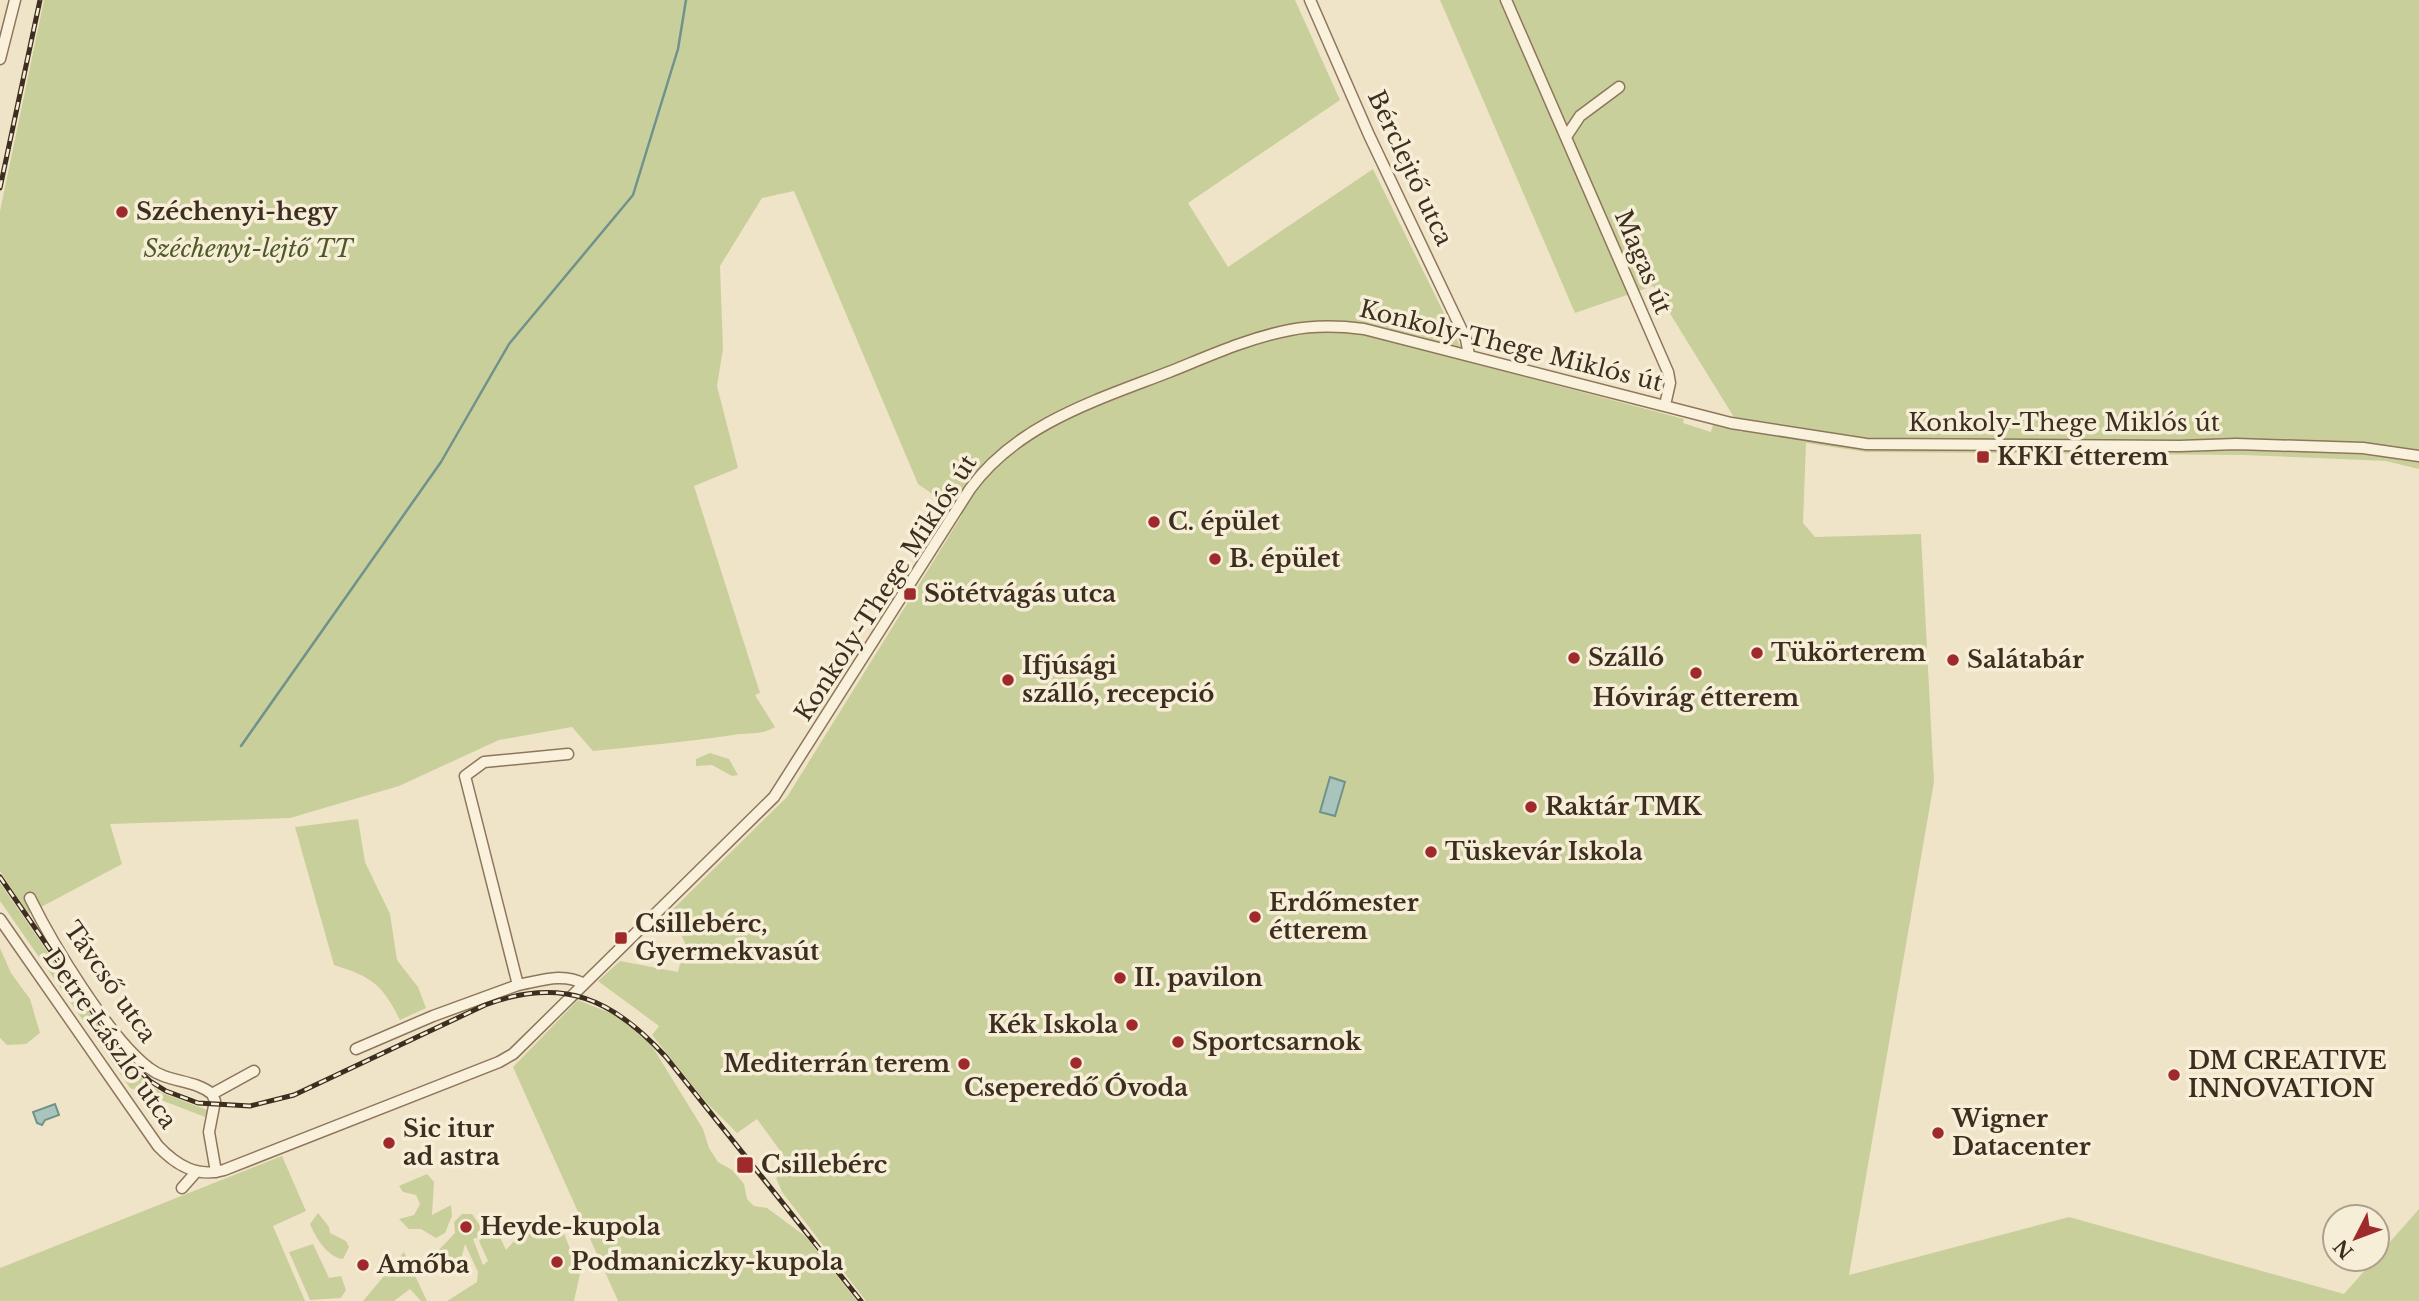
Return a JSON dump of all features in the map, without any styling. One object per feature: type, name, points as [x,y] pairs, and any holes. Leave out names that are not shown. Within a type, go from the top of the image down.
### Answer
[{"type":"street","points":[[0,60],[15,0]]},
{"type":"street","name":"Bérclejtő utca","points":[[1310,0],[1369,135],[1466,339],[1469,355]]},
{"type":"street","name":"Magas út","points":[[1506,0],[1668,372],[1670,383],[1665,405]]},
{"type":"street","points":[[1566,137],[1575,121],[1619,87]]},
{"type":"street","points":[[1557,117],[1575,121]]},
{"type":"street","name":"Konkoly-Thege Miklós út","points":[[197,1171],[216,1172],[507,1059],[775,797],[983,471],[1021,439],[1090,403],[1251,340],[1293,329],[1338,326],[1364,329],[1765,429],[1866,444],[2249,444],[2363,448],[2419,456]]},
{"type":"street","points":[[518,985],[465,776],[484,762],[568,754]]},
{"type":"street","name":"Távcső utca","points":[[30,898],[92,1000],[126,1047],[161,1076],[197,1085],[212,1094]]},
{"type":"street","name":"Detre László utca","points":[[0,919],[158,1146],[178,1164],[197,1171]]},
{"type":"street","points":[[356,1049],[433,1016],[518,985],[558,978],[575,979],[584,984]]},
{"type":"street","points":[[216,1172],[209,1132],[215,1101],[212,1094],[254,1071]]},
{"type":"street","points":[[181,1188],[197,1171]]},
{"type":"green space","name":"Széchenyi-lejtő TT","points":[[44,0],[1295,0],[1340,100],[1188,203],[1228,267],[1373,169],[1468,362],[1684,419],[1683,423],[1711,432],[1713,425],[1743,432],[1653,286],[1575,313],[1440,0],[2419,0],[2419,469],[2386,461],[2244,455],[1866,452],[1806,443],[1803,523],[1815,537],[1921,534],[1934,782],[1849,1275],[2069,1217],[2344,1294],[2363,1273],[2391,1273],[2391,1241],[2419,1209],[2419,1301],[866,1301],[782,1192],[776,1178],[784,1171],[784,1156],[757,1119],[737,1133],[705,1101],[652,1035],[659,1026],[598,981],[620,961],[678,972],[685,943],[670,912],[787,797],[962,515],[918,484],[794,191],[762,198],[720,266],[723,349],[717,386],[738,468],[694,486],[760,693],[755,695],[775,727],[760,733],[593,751],[572,727],[499,740],[399,786],[290,818],[110,824],[122,864],[28,914],[0,871],[0,211]]},
{"type":"green space","points":[[710,753],[729,759],[738,775],[732,776],[712,765],[696,766],[696,759]]},
{"type":"green space","points":[[358,819],[365,862],[390,914],[397,960],[418,987],[426,1008],[400,1020],[375,984],[334,965],[295,827]]},
{"type":"green space","points":[[0,883],[123,1061],[160,1092],[207,1110],[205,1117],[130,1088],[0,901]]},
{"type":"green space","points":[[0,948],[11,973],[30,999],[40,1033],[26,1044],[7,1045],[0,1038]]},
{"type":"green space","points":[[578,1000],[618,1016],[652,1046],[703,1129],[709,1148],[718,1162],[732,1170],[744,1184],[747,1199],[754,1206],[767,1208],[805,1236],[857,1301],[618,1301],[513,1067]]},
{"type":"green space","points":[[282,1156],[306,1211],[273,1226],[305,1301],[0,1301],[0,1268]]},
{"type":"green space","points":[[427,1174],[434,1182],[432,1215],[451,1205],[452,1216],[445,1233],[436,1238],[421,1229],[409,1229],[399,1219],[414,1215],[420,1204],[416,1195],[403,1192],[399,1186]]},
{"type":"green space","points":[[318,1213],[329,1227],[330,1233],[346,1241],[349,1247],[343,1259],[327,1251],[315,1235],[310,1224]]},
{"type":"green space","points":[[462,1214],[472,1214],[482,1229],[481,1236],[473,1239],[483,1265],[488,1261],[479,1241],[488,1231],[498,1233],[506,1250],[516,1239],[546,1226],[563,1231],[580,1274],[574,1301],[447,1301],[477,1282],[478,1272],[465,1244],[461,1260],[453,1268],[446,1266],[442,1274],[435,1270],[433,1256],[455,1233],[454,1222]]},
{"type":"green space","points":[[313,1244],[329,1278],[341,1276],[346,1290],[341,1298],[310,1300],[289,1252]]},
{"type":"green space","points":[[404,1252],[427,1301],[421,1301],[410,1289],[394,1301],[363,1301]]},
{"type":"water","points":[[1330,777],[1345,782],[1335,816],[1320,812]]},
{"type":"water","points":[[55,1104],[59,1115],[45,1120],[42,1125],[37,1123],[33,1112]]},
{"type":"waterway","points":[[241,746],[441,462],[509,344],[633,195],[678,49],[686,0]]},
{"type":"railway","points":[[0,188],[40,0]]},
{"type":"railway","points":[[0,877],[121,1053],[150,1081],[166,1091],[198,1103],[250,1106],[294,1095],[485,1005],[513,997],[563,993],[606,1007],[626,1020],[666,1057],[861,1301]]},
{"type":"place","name":"Széchenyi-hegy","points":[[122,212]]},
{"type":"place","name":"KFKI étterem","points":[[1983,457]]},
{"type":"place","name":"C. épület","points":[[1154,522]]},
{"type":"place","name":"B. épület","points":[[1215,559]]},
{"type":"place","name":"Sötétvágás utca","points":[[910,594]]},
{"type":"place","name":"Tükörterem","points":[[1757,653]]},
{"type":"place","name":"Szálló","points":[[1574,658]]},
{"type":"place","name":"Salátabár","points":[[1953,660]]},
{"type":"place","name":"Hóvirág étterem","points":[[1696,673]]},
{"type":"place","name":"Ifjúsági szálló, recepció","points":[[1008,680]]},
{"type":"place","name":"Raktár TMK","points":[[1531,807]]},
{"type":"place","name":"Tüskevár Iskola","points":[[1431,852]]},
{"type":"place","name":"Erdőmester étterem","points":[[1255,917]]},
{"type":"place","name":"Csillebérc, Gyermekvasút","points":[[621,938]]},
{"type":"place","name":"II. pavilon","points":[[1120,978]]},
{"type":"place","name":"Kék Iskola","points":[[1132,1025]]},
{"type":"place","name":"Sportcsarnok","points":[[1178,1042]]},
{"type":"place","name":"Cseperedő Óvoda","points":[[1076,1063]]},
{"type":"place","name":"Mediterrán terem","points":[[964,1064]]},
{"type":"place","name":"DM CREATIVE INNOVATION","points":[[2174,1075]]},
{"type":"place","name":"Wigner Datacenter","points":[[1938,1133]]},
{"type":"place","name":"Sic itur ad astra","points":[[389,1143]]},
{"type":"place","name":"Csillebérc","points":[[745,1165]]},
{"type":"place","name":"Heyde-kupola","points":[[466,1227]]},
{"type":"place","name":"Podmaniczky-kupola","points":[[557,1262]]},
{"type":"place","name":"Amőba","points":[[363,1265]]}]
